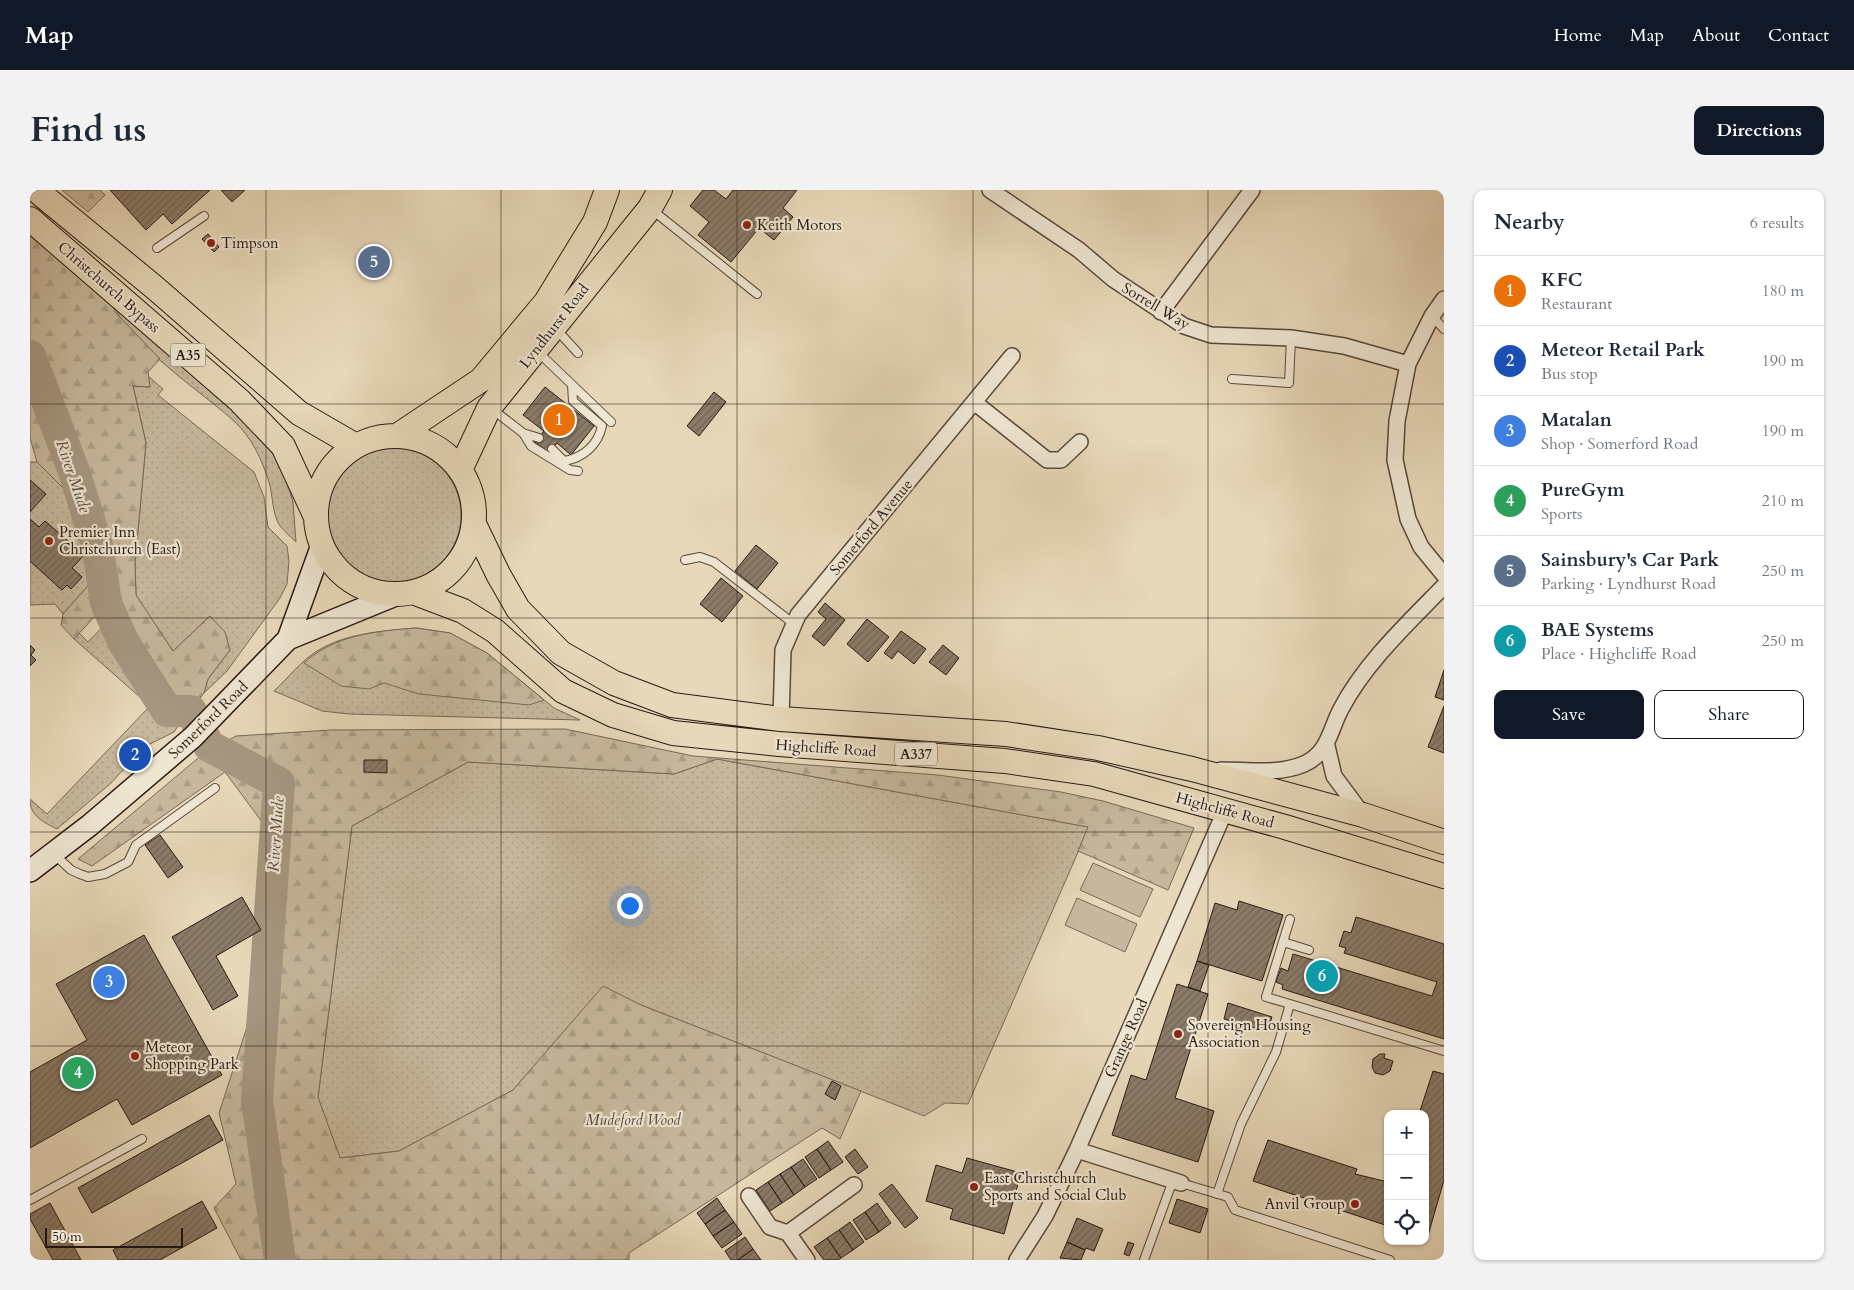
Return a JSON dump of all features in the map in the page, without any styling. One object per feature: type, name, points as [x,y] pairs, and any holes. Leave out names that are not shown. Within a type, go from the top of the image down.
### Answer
[{"type":"main road","name":"Christchurch Bypass","points":[[36,190],[154,287],[299,413],[356,446]]},
{"type":"main road","name":"Lyndhurst Road","points":[[397,436],[481,380],[546,302],[595,222],[607,190]]},
{"type":"main road","name":"Lyndhurst Road","points":[[460,470],[490,408],[655,199]]},
{"type":"main road","name":"Christchurch Bypass","points":[[30,219],[239,400],[283,446],[316,517]]},
{"type":"main road","points":[[397,436],[421,440],[443,452],[460,470],[469,486],[474,505],[474,524],[467,547],[454,568],[435,583],[405,593],[374,591],[352,581],[334,565],[322,545],[316,517],[318,496],[326,476],[339,458],[356,446],[376,438],[397,436]]},
{"type":"main road","name":"Highcliffe Road","points":[[474,524],[498,574],[518,609],[561,653],[614,683],[672,705],[781,719],[1006,734],[1098,748],[1192,769],[1363,815],[1444,842]]},
{"type":"main road","name":"Somerford Road","points":[[30,872],[90,825],[199,731],[288,639],[322,545]]},
{"type":"main road","name":"Highcliffe Road","points":[[405,593],[463,611],[495,631],[564,691],[613,716],[673,732],[778,744],[1014,762],[1094,774],[1286,827],[1444,876]]},
{"type":"main road","name":"Somerford Road","points":[[288,639],[405,593]]},
{"type":"street","name":"Sorrell Way","points":[[990,190],[1079,250],[1113,279],[1184,326],[1211,335],[1291,338],[1344,346],[1408,364]]},
{"type":"street","points":[[1161,312],[1252,190]]},
{"type":"street","points":[[1444,299],[1432,316],[1408,364],[1397,421],[1395,460],[1408,519],[1421,547],[1444,575]]},
{"type":"street","name":"Somerford Avenue","points":[[781,719],[783,650],[798,615],[1012,356]]},
{"type":"street","points":[[974,402],[1047,460],[1061,460],[1080,442]]},
{"type":"street","points":[[1192,769],[1278,771],[1306,763],[1327,746],[1341,709],[1381,652],[1444,586]]},
{"type":"street","points":[[1327,746],[1334,776],[1363,815]]},
{"type":"street","name":"Grange Road","points":[[1017,1260],[1045,1216],[1077,1150],[1225,811]]},
{"type":"street","points":[[1077,1150],[1177,1182]]},
{"type":"street","points":[[788,1233],[854,1185]]},
{"type":"street","points":[[749,1196],[770,1228],[788,1233],[807,1260]]},
{"type":"lane","points":[[655,199],[757,294]]},
{"type":"lane","points":[[157,248],[204,216]]},
{"type":"lane","points":[[1432,316],[1444,329]]},
{"type":"lane","points":[[553,326],[578,353]]},
{"type":"lane","points":[[1232,379],[1289,384],[1291,338]]},
{"type":"lane","points":[[536,349],[611,422]]},
{"type":"lane","points":[[552,449],[564,461],[577,459],[600,438],[602,426],[572,401],[572,385]]},
{"type":"lane","points":[[490,408],[523,433],[539,438]]},
{"type":"lane","points":[[523,433],[531,446],[570,470],[578,471]]},
{"type":"lane","points":[[685,560],[700,557],[714,562],[794,624]]},
{"type":"lane","points":[[52,853],[71,870],[88,877],[105,874],[128,862],[136,845],[215,788]]},
{"type":"lane","points":[[1290,919],[1266,997],[1444,1052]]},
{"type":"lane","points":[[1283,942],[1309,950]]},
{"type":"lane","points":[[1218,1194],[1240,1124],[1276,1052],[1290,1004]]},
{"type":"lane","points":[[30,1200],[142,1139]]},
{"type":"lane","points":[[1144,1260],[1177,1182],[1228,1197],[1234,1210],[1390,1260]]},
{"type":"green space","points":[[62,190],[100,190],[105,195],[88,212]]},
{"type":"green space","points":[[30,233],[112,300],[115,312],[160,359],[148,372],[150,387],[133,386],[146,443],[135,564],[136,595],[173,651],[210,616],[225,632],[230,650],[208,679],[204,693],[178,726],[157,697],[139,667],[106,604],[74,639],[61,625],[63,614],[101,571],[87,512],[37,462],[30,438]]},
{"type":"green space","points":[[112,300],[269,440],[287,482],[293,502],[296,542],[277,521],[270,487],[260,458],[241,428],[222,410],[147,349],[119,316]]},
{"type":"green space","points":[[148,376],[163,389],[158,395],[254,472],[264,497],[268,527],[287,546],[289,561],[287,584],[280,598],[227,671],[204,693],[208,679],[230,650],[210,616],[173,651],[136,596],[135,564],[146,443],[133,386],[150,387]]},
{"type":"green space","points":[[394,448],[420,453],[431,459],[441,468],[450,478],[456,489],[461,515],[456,541],[450,552],[441,562],[431,571],[420,577],[394,582],[368,577],[357,571],[347,562],[338,552],[332,541],[327,515],[332,489],[338,478],[347,468],[357,459],[368,453]]},
{"type":"green space","points":[[30,462],[37,462],[87,512],[101,571],[63,614],[55,604],[30,605],[30,561],[62,590],[67,585],[71,589],[82,577],[72,568],[84,555],[45,521],[39,527],[30,519]]},
{"type":"green space","points":[[112,617],[142,674],[178,726],[174,732],[144,747],[111,783],[57,829],[38,818],[32,810],[30,799],[47,814],[150,706],[74,639],[79,633],[88,642]]},
{"type":"green space","points":[[416,628],[450,633],[487,653],[554,708],[580,720],[349,714],[322,711],[274,691],[305,660],[328,645],[365,634]]},
{"type":"green space","points":[[416,628],[450,633],[487,653],[544,700],[529,705],[419,694],[384,683],[369,689],[341,686],[304,663],[329,646],[342,640],[371,633]]},
{"type":"green space","name":"Mudeford Wood","points":[[565,729],[693,756],[938,775],[1061,792],[1103,801],[1194,828],[1168,890],[1078,851],[1088,827],[717,759],[674,774],[468,762],[352,826],[318,1097],[340,1158],[399,1151],[513,1090],[603,986],[641,1005],[861,1091],[840,1139],[822,1128],[629,1253],[629,1260],[241,1260],[214,1208],[236,1184],[219,1113],[246,1030],[262,936],[265,826],[225,772],[92,866],[78,859],[203,754],[236,736],[331,730]]},
{"type":"green space","points":[[717,759],[1089,827],[968,1104],[945,1103],[924,1116],[641,1005],[603,987],[513,1090],[399,1151],[340,1158],[318,1098],[352,826],[468,762],[674,774]]},
{"type":"green space","points":[[1093,863],[1153,889],[1140,917],[1080,890]]},
{"type":"green space","points":[[1077,898],[1137,924],[1125,952],[1065,925]]},
{"type":"building","points":[[110,190],[210,190],[172,224],[163,214],[146,230]]},
{"type":"building","points":[[221,190],[245,190],[232,202]]},
{"type":"building","name":"Keith Motors","points":[[703,190],[714,190],[726,199],[733,190],[797,190],[783,208],[793,217],[774,240],[759,228],[731,262],[698,235],[709,222],[690,206]]},
{"type":"building","name":"Timpson","points":[[208,234],[219,247],[214,252],[202,239]]},
{"type":"building","points":[[545,387],[594,426],[571,455],[557,443],[549,453],[535,442],[544,431],[523,415]]},
{"type":"building","points":[[714,392],[726,402],[699,436],[687,426]]},
{"type":"building","name":"Premier Inn Christchurch (East)","points":[[30,480],[46,494],[30,512]]},
{"type":"building","name":"Premier Inn Christchurch (East)","points":[[30,519],[39,527],[45,521],[84,555],[72,568],[82,577],[71,589],[67,585],[62,590],[30,561]]},
{"type":"building","points":[[756,545],[778,563],[757,589],[735,571]]},
{"type":"building","points":[[721,578],[743,596],[722,622],[700,604]]},
{"type":"building","points":[[825,603],[845,620],[824,646],[812,636],[826,619],[818,612]]},
{"type":"building","points":[[867,619],[889,637],[868,662],[847,644]]},
{"type":"building","points":[[901,631],[926,649],[914,664],[898,651],[892,659],[884,653]]},
{"type":"building","points":[[30,645],[35,650],[31,655],[36,660],[30,666]]},
{"type":"building","points":[[943,645],[959,658],[946,675],[929,662]]},
{"type":"building","points":[[1444,670],[1444,700],[1435,697]]},
{"type":"building","points":[[1444,706],[1444,753],[1428,747]]},
{"type":"building","points":[[364,760],[387,760],[387,773],[364,772]]},
{"type":"building","points":[[160,835],[183,867],[168,878],[145,845]]},
{"type":"building","points":[[242,897],[261,930],[216,956],[238,996],[213,1010],[172,937]]},
{"type":"building","points":[[1239,901],[1283,915],[1262,981],[1197,961],[1215,903],[1237,910]]},
{"type":"building","points":[[1356,917],[1444,944],[1444,1039],[1282,989],[1283,985],[1276,982],[1281,968],[1288,971],[1293,954],[1432,996],[1437,982],[1344,953],[1346,948],[1339,946],[1344,931],[1351,933]]},
{"type":"building","name":"Meteor Shopping Park","points":[[144,935],[222,1075],[132,1125],[117,1099],[30,1148],[30,1072],[87,1040],[56,984]]},
{"type":"building","points":[[1197,961],[1209,965],[1200,991],[1188,987]]},
{"type":"building","name":"Sovereign Housing Association","points":[[1177,984],[1208,994],[1175,1098],[1214,1111],[1198,1162],[1112,1135],[1131,1075],[1146,1080]]},
{"type":"building","points":[[1228,1003],[1272,1017],[1267,1032],[1224,1019]]},
{"type":"building","points":[[1380,1054],[1385,1054],[1384,1058],[1393,1061],[1390,1071],[1383,1075],[1375,1073],[1372,1067],[1373,1059]]},
{"type":"building","points":[[1433,1071],[1444,1074],[1444,1180],[1429,1232],[1429,1110],[1420,1110]]},
{"type":"building","points":[[832,1081],[841,1086],[835,1100],[825,1094]]},
{"type":"building","points":[[209,1115],[223,1140],[92,1213],[78,1188]]},
{"type":"building","name":"Anvil Group","points":[[1268,1140],[1357,1169],[1355,1174],[1384,1181],[1384,1225],[1253,1181]]},
{"type":"building","points":[[828,1141],[843,1162],[831,1170],[817,1149]]},
{"type":"building","points":[[817,1149],[831,1170],[819,1178],[805,1157]]},
{"type":"building","points":[[855,1149],[868,1167],[858,1174],[845,1157]]},
{"type":"building","name":"East Christchurch Sports and Social Club","points":[[967,1158],[1021,1173],[1004,1234],[950,1219],[953,1209],[926,1201],[936,1165],[962,1173]]},
{"type":"building","points":[[803,1159],[817,1179],[805,1187],[791,1167]]},
{"type":"building","points":[[791,1167],[805,1187],[794,1195],[780,1174]]},
{"type":"building","points":[[780,1174],[794,1195],[782,1203],[768,1182]]},
{"type":"building","points":[[768,1182],[782,1203],[770,1211],[756,1190]]},
{"type":"building","points":[[892,1184],[918,1218],[905,1228],[879,1194]]},
{"type":"building","points":[[717,1198],[725,1210],[705,1224],[697,1213]]},
{"type":"building","points":[[1177,1199],[1208,1209],[1200,1233],[1169,1223]]},
{"type":"building","points":[[202,1201],[217,1228],[160,1260],[118,1260],[113,1250]]},
{"type":"building","points":[[50,1203],[81,1260],[53,1260],[30,1219],[30,1214]]},
{"type":"building","points":[[877,1203],[891,1223],[879,1232],[865,1212]]},
{"type":"building","points":[[725,1210],[734,1222],[713,1236],[705,1224]]},
{"type":"building","points":[[865,1212],[879,1232],[866,1240],[853,1220]]},
{"type":"building","points":[[1077,1218],[1103,1229],[1094,1251],[1086,1248],[1085,1250],[1067,1242]]},
{"type":"building","points":[[734,1222],[742,1234],[722,1248],[713,1236]]},
{"type":"building","points":[[850,1222],[864,1242],[853,1250],[839,1230]]},
{"type":"building","points":[[839,1230],[853,1250],[841,1258],[827,1238]]},
{"type":"building","points":[[745,1237],[753,1249],[738,1260],[731,1260],[725,1251]]},
{"type":"building","points":[[827,1238],[841,1258],[838,1260],[824,1260],[814,1247]]},
{"type":"building","points":[[1067,1242],[1085,1250],[1081,1260],[1060,1258]]},
{"type":"building","points":[[1128,1242],[1134,1244],[1129,1256],[1124,1254]]},
{"type":"building","points":[[753,1249],[761,1260],[738,1260]]},
{"type":"waterway","name":"River Mude","points":[[30,356],[75,474],[98,549],[106,603],[124,643],[167,711],[191,711],[209,746],[279,783],[257,1101],[280,1260]]},
{"type":"place","name":"Keith Motors","points":[[747,225]]},
{"type":"place","name":"Timpson","points":[[211,243]]},
{"type":"place","name":"Sainsbury's Car Park","points":[[374,262]]},
{"type":"place","name":"KFC","points":[[559,420]]},
{"type":"place","name":"Premier Inn Christchurch (East)","points":[[49,541]]},
{"type":"place","name":"Meteor Retail Park","points":[[135,755]]},
{"type":"place","name":"BAE Systems","points":[[1322,976]]},
{"type":"place","name":"Matalan","points":[[109,982]]},
{"type":"place","name":"Sovereign Housing Association","points":[[1178,1034]]},
{"type":"place","name":"Meteor Shopping Park","points":[[135,1056]]},
{"type":"place","name":"PureGym","points":[[78,1073]]},
{"type":"place","name":"East Christchurch Sports and Social Club","points":[[974,1187]]},
{"type":"place","name":"Anvil Group","points":[[1355,1204]]}]
